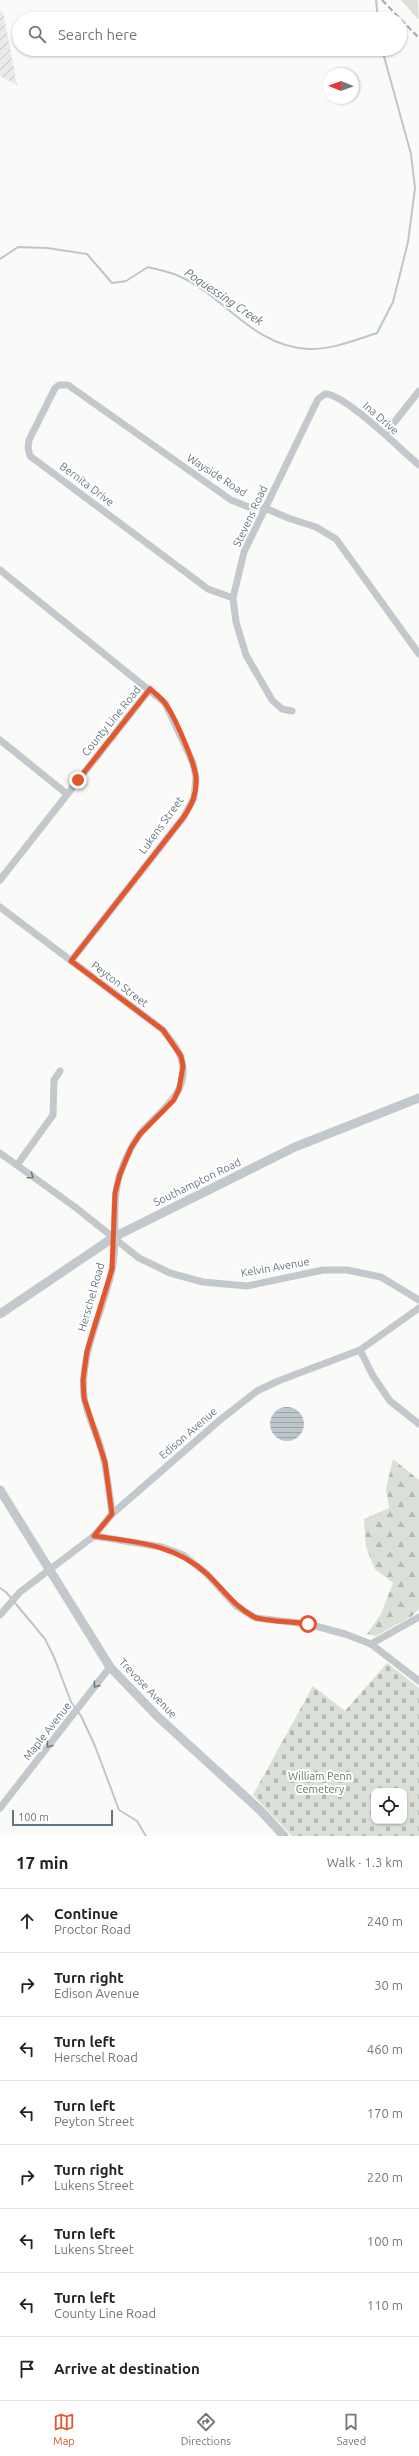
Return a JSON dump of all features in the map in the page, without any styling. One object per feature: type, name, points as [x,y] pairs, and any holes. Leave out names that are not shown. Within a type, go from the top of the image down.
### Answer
[{"type":"street","name":"Bernita Drive","points":[[98,406],[68,385],[59,385],[55,388],[29,440],[28,448],[30,456],[208,589],[233,598]]},
{"type":"street","points":[[385,434],[419,391]]},
{"type":"street","name":"Ina Drive","points":[[326,394],[331,394],[342,400],[385,434],[419,465]]},
{"type":"street","name":"Stevens Road","points":[[292,711],[282,709],[272,700],[246,655],[236,622],[233,598],[240,564],[265,508],[318,399],[326,394]]},
{"type":"street","name":"Wayside Road","points":[[98,406],[231,500],[250,508],[265,508],[288,518],[316,527],[336,540],[419,654]]},
{"type":"street","name":"Lukens Street","points":[[1,574],[150,689],[164,703],[193,763],[196,777],[194,798],[183,818],[71,961]]},
{"type":"street","name":"County Line Road","points":[[0,880],[150,689]]},
{"type":"street","points":[[0,740],[67,794]]},
{"type":"street","name":"Peyton Street","points":[[0,907],[163,1030],[181,1056],[183,1066],[182,1079]]},
{"type":"street","points":[[17,1166],[53,1115],[54,1080],[60,1070]]},
{"type":"street","name":"Herschel Road","points":[[112,1514],[105,1462],[84,1398],[83,1380],[87,1351],[112,1269],[115,1193],[125,1161],[140,1134],[174,1100],[182,1079]]},
{"type":"street","name":"Southampton Road","points":[[0,1314],[114,1237],[295,1147],[419,1098]]},
{"type":"street","name":"Kelvin Avenue","points":[[0,1153],[114,1237],[139,1258],[170,1273],[203,1282],[247,1286],[323,1270],[347,1270],[381,1277],[419,1300]]},
{"type":"street","name":"Edison Avenue","points":[[0,1615],[16,1595],[94,1536],[112,1514],[220,1420],[257,1391],[278,1381],[360,1350],[419,1308]]},
{"type":"street","points":[[360,1350],[373,1376],[390,1401],[419,1424]]},
{"type":"street","name":"Trevose Avenue","points":[[0,1490],[51,1568],[110,1667],[157,1716],[261,1811],[284,1836]]},
{"type":"street","points":[[94,1536],[156,1545],[182,1555],[206,1573],[236,1606],[256,1618],[308,1624],[345,1634],[371,1644],[419,1681]]},
{"type":"street","points":[[371,1644],[419,1617]]},
{"type":"street","name":"Maple Avenue","points":[[0,1808],[110,1667]]},
{"type":"shaded area","points":[[0,11],[3,12],[17,85],[0,76]]},
{"type":"shaded area","points":[[287,1407],[293,1408],[299,1412],[303,1418],[303,1430],[299,1436],[293,1440],[287,1441],[281,1440],[275,1436],[271,1430],[270,1424],[271,1418],[275,1412],[281,1408]]},
{"type":"green space","points":[[401,0],[418,0],[419,20]]},
{"type":"green space","points":[[393,1459],[419,1480],[419,1609],[412,1616],[376,1636],[367,1634],[381,1614],[393,1583],[375,1569],[366,1547],[364,1519],[389,1508],[386,1489]]},
{"type":"green space","name":"William Penn Cemetery","points":[[387,1663],[419,1688],[419,1836],[292,1836],[253,1795],[313,1686],[345,1711]]},
{"type":"waterway","name":"Poquessing Creek","points":[[376,0],[377,12]]},
{"type":"waterway","name":"Poquessing Creek","points":[[0,259],[18,247],[47,248],[87,254],[112,283],[126,281],[148,267],[170,273],[179,276],[199,287],[256,331],[271,340],[289,346],[308,349],[325,348],[377,333],[393,302],[408,242],[415,188],[411,154],[384,56]]},
{"type":"waterway","points":[[0,1588],[6,1592],[45,1639],[54,1657],[71,1702],[81,1716],[95,1746],[119,1810],[137,1821],[146,1836]]},
{"type":"railway","points":[[382,0],[394,12]]},
{"type":"railway","points":[[407,26],[419,38]]},
{"type":"route","points":[[78,780],[150,689],[164,703],[171,714],[193,763],[196,777],[194,798],[191,806],[183,818],[71,961],[163,1030],[181,1056],[183,1066],[179,1089],[174,1100],[140,1134],[131,1148],[120,1174],[115,1193],[114,1252],[112,1269],[87,1351],[83,1380],[84,1398],[105,1462],[112,1514],[94,1536],[145,1543],[162,1547],[182,1555],[206,1573],[226,1593],[236,1606],[256,1618],[284,1620],[308,1624]]}]
